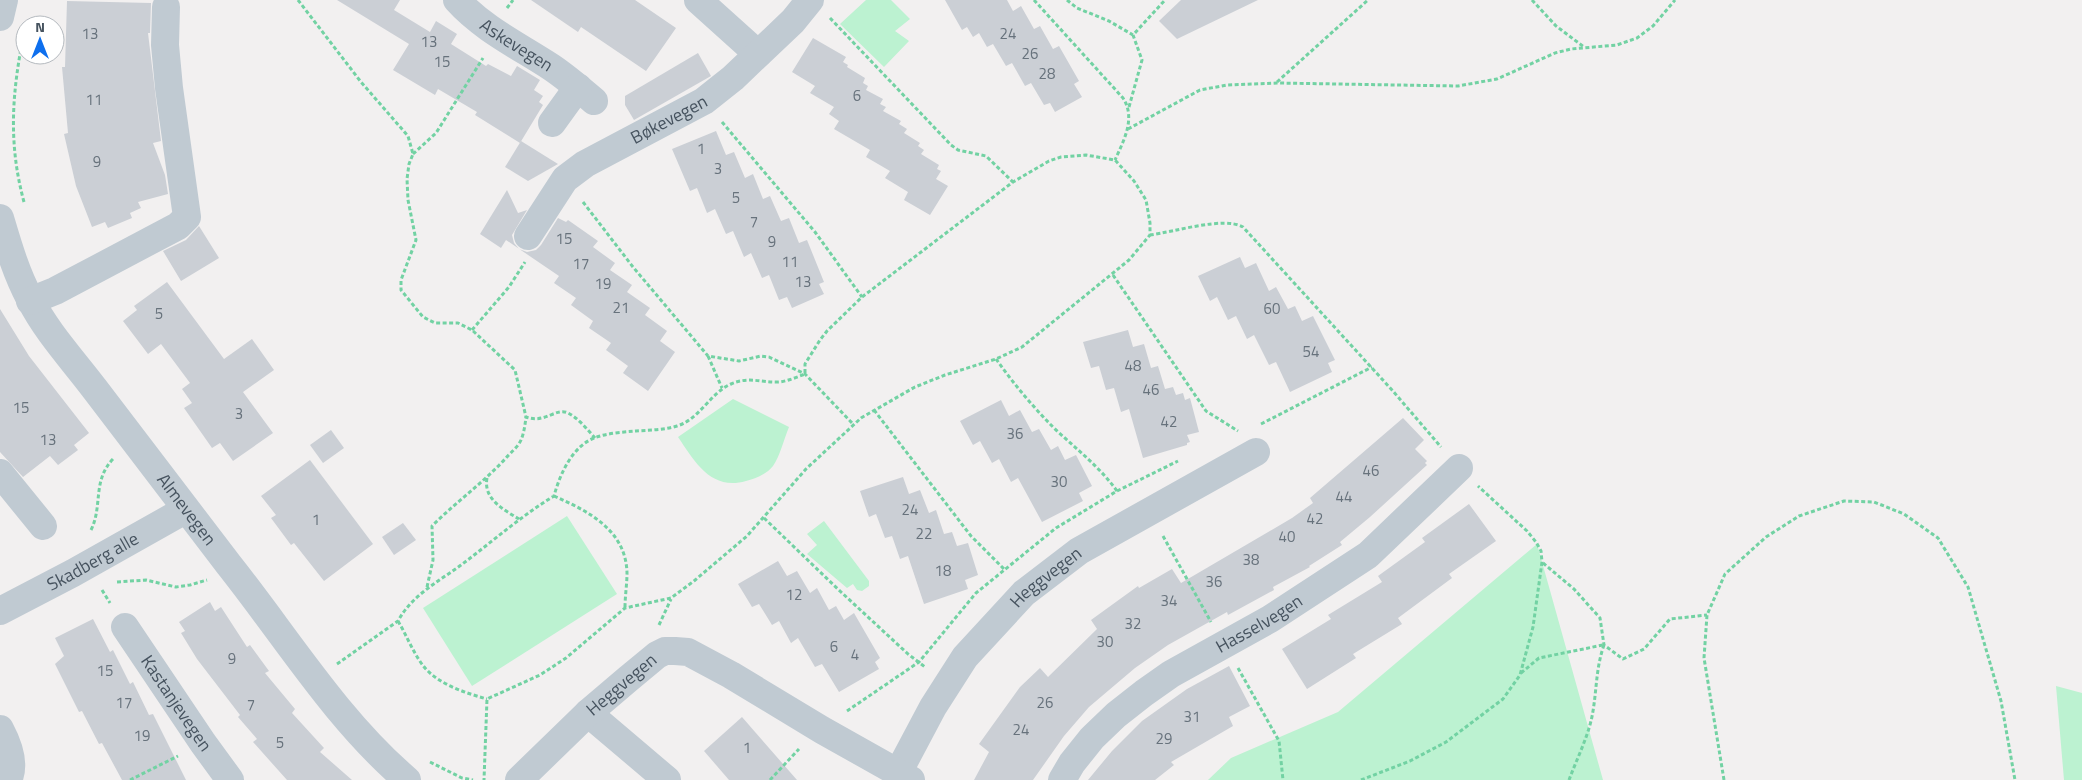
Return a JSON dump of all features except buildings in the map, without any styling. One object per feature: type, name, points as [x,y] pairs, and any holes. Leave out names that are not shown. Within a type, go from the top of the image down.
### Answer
[{"type":"street","points":[[0,17],[4,0]]},
{"type":"street","name":"Askevegen","points":[[457,0],[466,10],[494,32],[552,68],[586,94],[552,123]]},
{"type":"street","points":[[698,0],[758,54]]},
{"type":"street","name":"Bøkevegen","points":[[528,236],[565,179],[585,164],[704,101],[733,78],[793,21],[817,6]]},
{"type":"street","points":[[30,301],[178,226],[187,217],[169,88],[165,45],[166,7]]},
{"type":"street","name":"Almevegen","points":[[0,218],[19,277],[30,301],[57,340],[185,510],[276,626],[323,691],[408,780]]},
{"type":"street","name":"Heggvegen","points":[[519,780],[588,713],[657,655],[665,651],[688,652],[905,776],[932,707],[948,682],[965,657],[1024,593],[1049,572],[1086,547],[1256,452]]},
{"type":"street","name":"Hasselvegen","points":[[1062,780],[1072,763],[1092,738],[1116,715],[1171,674],[1270,620],[1368,554],[1459,468]]},
{"type":"street","points":[[0,473],[44,526]]},
{"type":"street","name":"Skadberg alle","points":[[0,611],[74,573],[185,510]]},
{"type":"street","name":"Kastanjevegen","points":[[125,627],[230,780]]},
{"type":"street","points":[[588,713],[667,780]]},
{"type":"street","points":[[0,729],[7,743],[13,771],[8,780]]},
{"type":"path","points":[[298,0],[361,82],[408,136],[413,154]]},
{"type":"path","points":[[427,588],[433,560],[432,526],[451,507],[471,493],[487,478],[520,440],[526,417],[515,370],[472,330],[458,324],[435,324],[423,318],[401,290],[401,280],[416,240],[408,200],[407,179],[409,164],[413,154],[436,133],[489,47],[503,14],[513,0]]},
{"type":"path","points":[[1034,0],[1124,98],[1129,107]]},
{"type":"path","points":[[1067,0],[1077,8],[1109,21],[1133,35],[1142,60],[1129,107],[1128,129],[1115,160]]},
{"type":"path","points":[[1133,35],[1165,0]]},
{"type":"path","points":[[1277,83],[1368,0]]},
{"type":"path","points":[[1532,0],[1556,26],[1585,48]]},
{"type":"path","points":[[1128,129],[1200,90],[1226,84],[1458,86],[1497,78],[1555,54],[1585,48],[1617,45],[1637,38],[1653,26],[1675,0]]},
{"type":"path","points":[[817,6],[950,145],[958,150],[986,156],[1012,182]]},
{"type":"path","points":[[17,65],[12,117],[15,159],[25,207]]},
{"type":"path","points":[[704,101],[815,232],[862,298]]},
{"type":"path","points":[[805,374],[805,364],[820,340],[862,298],[1012,182],[1050,161],[1061,157],[1086,155],[1115,160],[1134,181],[1146,200],[1150,235]]},
{"type":"path","points":[[565,179],[633,267],[708,356],[722,388]]},
{"type":"path","points":[[398,621],[425,668],[436,678],[470,694],[487,699],[540,675],[566,658],[624,608],[671,598],[722,558],[764,518],[806,469],[854,424],[874,410],[945,374],[996,359],[1022,347],[1113,275],[1129,260],[1150,235],[1224,223],[1236,223],[1243,227],[1387,384],[1459,468],[1527,531],[1536,542],[1542,562],[1533,627],[1520,675]]},
{"type":"path","points":[[472,330],[524,266],[527,256],[528,236]]},
{"type":"path","points":[[1113,275],[1206,411],[1241,434],[1256,452]]},
{"type":"path","points":[[708,356],[739,361],[761,356],[769,357],[805,374],[854,424]]},
{"type":"path","points":[[996,359],[1054,427],[1106,475],[1117,490]]},
{"type":"path","points":[[336,664],[398,621],[404,611],[427,588],[460,566],[519,519],[554,496],[559,480],[574,455],[583,445],[595,438],[678,426],[702,409],[714,394],[722,388],[742,380],[755,379],[777,382],[805,374]]},
{"type":"path","points":[[874,410],[971,536],[1024,593]]},
{"type":"path","points":[[526,417],[534,420],[544,419],[558,412],[567,412],[595,438]]},
{"type":"path","points":[[487,478],[486,483],[492,500],[519,519]]},
{"type":"path","points":[[554,496],[583,509],[607,526],[620,545],[627,571],[624,608]]},
{"type":"path","points":[[1724,780],[1704,658],[1707,615],[1726,574],[1766,537],[1799,516],[1844,501],[1874,502],[1904,514],[1938,538],[1968,587],[2001,701],[2015,780]]},
{"type":"path","points":[[764,518],[908,654],[948,682]]},
{"type":"path","points":[[1542,562],[1574,589],[1600,618],[1604,644],[1598,660],[1596,693],[1590,724],[1569,780]]},
{"type":"path","points":[[100,587],[116,582],[133,580],[146,580],[176,586],[190,585],[207,580]]},
{"type":"path","points":[[1604,644],[1623,659],[1644,649],[1670,620],[1707,615]]},
{"type":"path","points":[[1361,780],[1410,761],[1446,742],[1502,699],[1520,675],[1539,658],[1604,644]]},
{"type":"path","points":[[331,657],[342,671]]},
{"type":"path","points":[[484,780],[487,699]]},
{"type":"path","points":[[770,780],[810,738],[822,730]]},
{"type":"path","points":[[130,780],[203,743]]},
{"type":"path","points":[[426,759],[433,765],[462,778],[473,780]]},
{"type":"green space","points":[[866,0],[891,0],[910,19],[895,31],[909,41],[884,67],[840,24]]},
{"type":"green space","points":[[733,399],[789,427],[773,466],[764,474],[753,479],[734,483],[723,482],[705,472],[678,437]]},
{"type":"green space","points":[[567,516],[617,594],[472,686],[423,608]]},
{"type":"green space","points":[[824,521],[869,581],[869,586],[862,591],[857,590],[853,584],[847,588],[807,554],[817,545],[807,534]]},
{"type":"green space","points":[[1537,544],[1603,780],[1208,780],[1231,758],[1338,712]]},
{"type":"green space","points":[[2056,686],[2082,693],[2082,780],[2064,780]]}]
